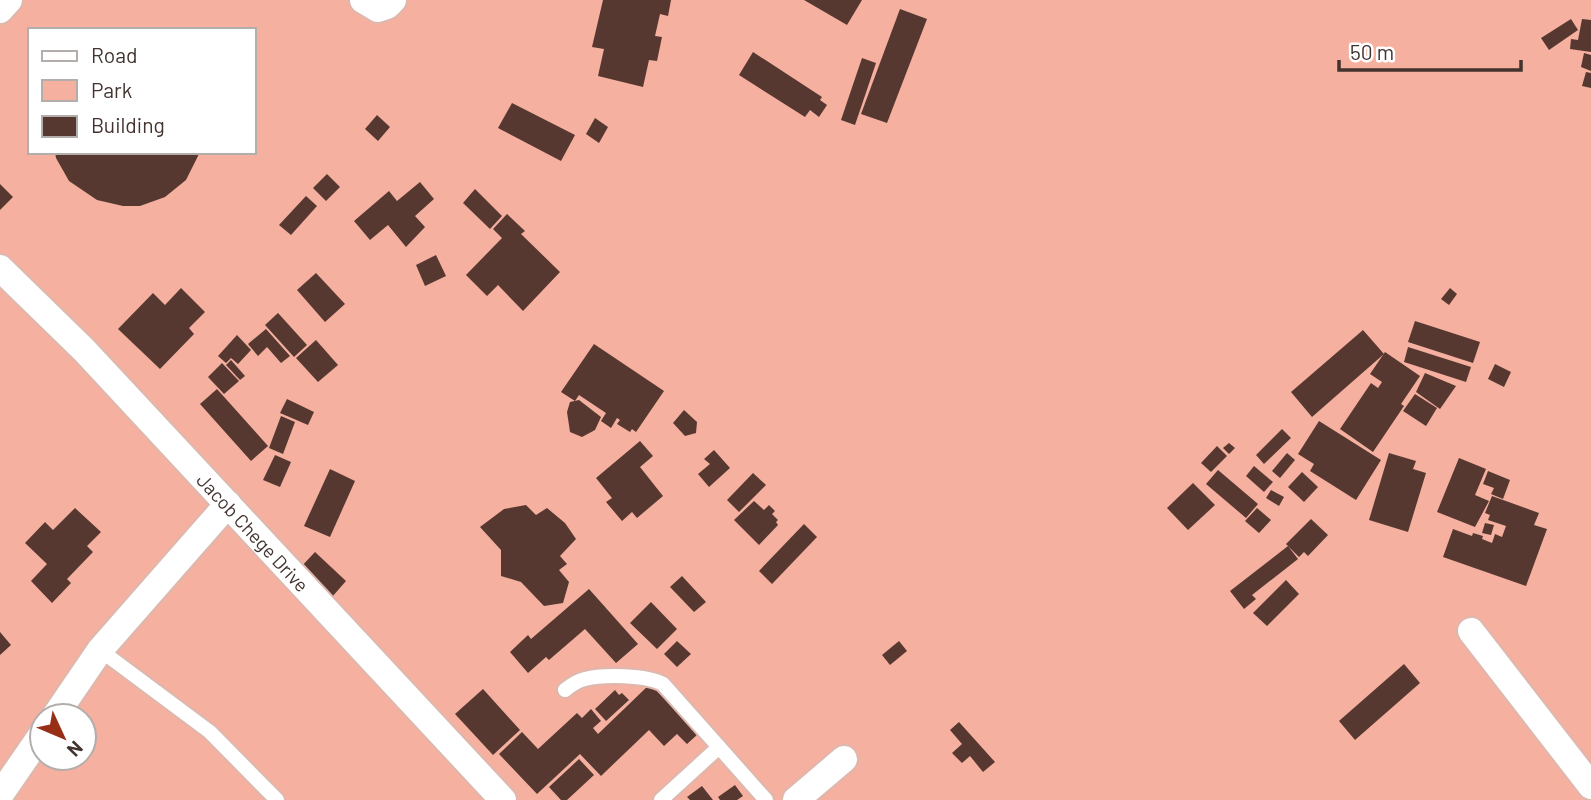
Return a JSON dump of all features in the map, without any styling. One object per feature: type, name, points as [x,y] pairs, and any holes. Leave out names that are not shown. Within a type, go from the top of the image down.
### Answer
[{"type":"street","points":[[0,10],[9,0]]},
{"type":"street","points":[[363,0],[379,9],[393,0]]},
{"type":"street","name":"Jacob Chege Drive","points":[[0,268],[84,350],[503,800]]},
{"type":"street","points":[[65,702],[100,650],[228,504]]},
{"type":"street","points":[[1471,631],[1591,786]]},
{"type":"street","points":[[0,795],[28,754]]},
{"type":"street","points":[[796,800],[844,759]]},
{"type":"lane","points":[[100,650],[210,732],[277,800]]},
{"type":"lane","points":[[565,690],[586,678],[631,677],[663,684],[766,800]]},
{"type":"lane","points":[[661,800],[719,747]]},
{"type":"green space","points":[[0,0],[1591,0],[1591,800],[0,800]]},
{"type":"building","points":[[603,0],[671,0],[668,16],[660,14],[655,36],[662,37],[657,61],[649,60],[643,87],[598,76],[604,49],[592,47]]},
{"type":"building","points":[[804,0],[862,0],[847,25]]},
{"type":"building","points":[[900,9],[927,19],[887,123],[861,114]]},
{"type":"building","points":[[1571,19],[1578,30],[1549,50],[1541,38]]},
{"type":"building","points":[[1582,19],[1591,20],[1591,52],[1570,49],[1571,39],[1578,40]]},
{"type":"building","points":[[753,52],[822,97],[820,100],[827,105],[819,117],[810,110],[805,117],[739,75]]},
{"type":"building","points":[[1584,53],[1591,55],[1591,71],[1581,67]]},
{"type":"building","points":[[862,58],[876,63],[855,125],[841,120]]},
{"type":"building","points":[[1586,72],[1591,73],[1591,88],[1582,86]]},
{"type":"building","points":[[512,103],[575,135],[561,161],[498,128]]},
{"type":"building","points":[[377,115],[390,127],[378,141],[365,129]]},
{"type":"building","points":[[595,118],[608,127],[599,143],[586,134]]},
{"type":"building","points":[[55,154],[199,154],[186,180],[165,197],[140,206],[123,206],[97,200],[69,181]]},
{"type":"building","points":[[327,174],[340,187],[326,201],[313,188]]},
{"type":"building","points":[[420,182],[434,199],[415,216],[425,227],[406,247],[388,225],[370,240],[354,221],[389,191],[397,201]]},
{"type":"building","points":[[0,184],[13,197],[0,210]]},
{"type":"building","points":[[475,189],[502,216],[490,229],[463,203]]},
{"type":"building","points":[[306,196],[317,206],[291,235],[279,225]]},
{"type":"building","points":[[507,214],[525,231],[521,234],[560,272],[523,311],[498,285],[487,296],[466,275],[502,238],[493,229]]},
{"type":"building","points":[[436,255],[446,276],[425,286],[416,265]]},
{"type":"building","points":[[316,273],[345,304],[325,322],[297,290]]},
{"type":"building","points":[[181,288],[205,312],[189,328],[194,334],[160,369],[118,329],[153,293],[165,305]]},
{"type":"building","points":[[1450,288],[1457,294],[1449,305],[1441,299]]},
{"type":"building","points":[[278,313],[307,345],[294,357],[265,325]]},
{"type":"building","points":[[1415,321],[1480,342],[1473,363],[1408,342]]},
{"type":"building","points":[[266,329],[290,356],[281,363],[267,347],[258,356],[248,344]]},
{"type":"building","points":[[1363,330],[1384,354],[1312,417],[1291,392]]},
{"type":"building","points":[[237,335],[251,350],[238,364],[231,358],[226,363],[218,356]]},
{"type":"building","points":[[316,340],[338,365],[318,382],[296,358]]},
{"type":"building","points":[[594,344],[664,391],[636,432],[632,429],[630,432],[617,424],[620,420],[617,418],[611,428],[601,421],[606,413],[579,395],[575,401],[561,392]]},
{"type":"building","points":[[1408,347],[1471,367],[1466,382],[1404,362]]},
{"type":"building","points":[[1385,352],[1420,376],[1401,404],[1404,406],[1373,452],[1340,429],[1371,383],[1378,388],[1382,382],[1370,374]]},
{"type":"building","points":[[231,360],[245,376],[240,380],[226,365]]},
{"type":"building","points":[[222,363],[239,381],[224,394],[208,377]]},
{"type":"building","points":[[1495,364],[1511,372],[1504,387],[1488,379]]},
{"type":"building","points":[[1425,373],[1456,386],[1440,409],[1416,392]]},
{"type":"building","points":[[217,389],[268,446],[251,461],[200,404]]},
{"type":"building","points":[[1415,394],[1437,408],[1426,426],[1403,411]]},
{"type":"building","points":[[287,399],[314,412],[308,425],[280,413]]},
{"type":"building","points":[[579,400],[601,417],[595,430],[582,437],[570,432],[567,412],[570,402]]},
{"type":"building","points":[[684,410],[697,422],[696,433],[685,436],[673,423]]},
{"type":"building","points":[[281,416],[295,422],[283,454],[269,448]]},
{"type":"building","points":[[1319,421],[1381,460],[1356,500],[1310,471],[1314,464],[1298,454]]},
{"type":"building","points":[[1282,429],[1291,438],[1264,464],[1256,455]]},
{"type":"building","points":[[640,441],[653,456],[640,467],[663,496],[637,518],[632,512],[622,521],[606,502],[612,498],[596,478]]},
{"type":"building","points":[[1229,443],[1235,448],[1229,454],[1223,448]]},
{"type":"building","points":[[1217,446],[1227,456],[1211,472],[1201,463]]},
{"type":"building","points":[[714,450],[730,468],[709,487],[698,474],[710,464],[704,459]]},
{"type":"building","points":[[1287,453],[1295,460],[1280,478],[1272,471]]},
{"type":"building","points":[[1389,453],[1416,461],[1413,469],[1426,473],[1408,532],[1369,520]]},
{"type":"building","points":[[275,455],[291,462],[280,487],[263,480]]},
{"type":"building","points":[[1459,458],[1486,469],[1475,495],[1489,501],[1475,527],[1437,512]]},
{"type":"building","points":[[1254,466],[1273,482],[1264,492],[1246,476]]},
{"type":"building","points":[[330,469],[355,481],[330,537],[304,526]]},
{"type":"building","points":[[1218,470],[1258,504],[1246,518],[1206,484]]},
{"type":"building","points":[[1488,471],[1510,480],[1503,499],[1491,494],[1494,488],[1483,484]]},
{"type":"building","points":[[1302,472],[1318,487],[1304,502],[1288,487]]},
{"type":"building","points":[[753,473],[766,485],[739,512],[727,500]]},
{"type":"building","points":[[1193,483],[1215,505],[1188,530],[1167,508]]},
{"type":"building","points":[[1271,490],[1284,497],[1279,506],[1266,498]]},
{"type":"building","points":[[1492,496],[1539,513],[1534,525],[1547,529],[1526,586],[1443,557],[1453,529],[1472,536],[1473,533],[1483,536],[1482,539],[1492,543],[1495,534],[1502,537],[1506,526],[1488,520],[1490,515],[1485,513]]},
{"type":"building","points":[[754,501],[764,510],[769,505],[778,520],[778,525],[759,545],[734,520]]},
{"type":"building","points":[[526,505],[536,515],[547,508],[565,523],[576,539],[560,556],[567,564],[559,570],[569,582],[563,603],[544,606],[521,582],[501,576],[501,550],[480,527],[504,509]]},
{"type":"building","points":[[75,508],[101,532],[87,546],[93,552],[67,579],[71,583],[52,603],[31,581],[47,564],[25,543],[45,522],[53,530]]},
{"type":"building","points":[[1257,508],[1271,520],[1259,533],[1245,521]]},
{"type":"building","points":[[1311,519],[1328,535],[1308,556],[1304,552],[1299,557],[1286,544]]},
{"type":"building","points":[[1485,523],[1494,525],[1491,535],[1482,533]]},
{"type":"building","points":[[804,524],[817,537],[772,584],[759,571]]},
{"type":"building","points":[[1288,546],[1298,559],[1252,595],[1256,599],[1244,609],[1230,591]]},
{"type":"building","points":[[315,552],[346,581],[332,597],[300,568]]},
{"type":"building","points":[[682,576],[706,602],[694,612],[670,587]]},
{"type":"building","points":[[1286,580],[1299,594],[1267,626],[1253,613]]},
{"type":"building","points":[[589,589],[638,644],[616,663],[585,629],[549,660],[546,657],[528,673],[510,652],[528,635],[531,639]]},
{"type":"building","points":[[651,602],[677,629],[657,649],[630,623]]},
{"type":"building","points":[[0,632],[11,645],[0,655]]},
{"type":"building","points":[[677,641],[691,654],[677,667],[664,654]]},
{"type":"building","points":[[899,641],[907,651],[890,665],[882,655]]},
{"type":"building","points":[[1404,664],[1420,683],[1355,740],[1339,721]]},
{"type":"building","points":[[650,684],[698,734],[687,744],[677,734],[664,746],[649,730],[601,776],[580,754],[537,794],[499,754],[522,732],[538,749],[577,713],[582,718],[591,709],[601,721],[593,728],[598,734]]},
{"type":"building","points":[[483,689],[520,730],[493,755],[455,714]]},
{"type":"building","points":[[615,690],[629,700],[606,721],[595,709]]},
{"type":"building","points":[[959,722],[995,762],[983,772],[970,756],[962,763],[952,753],[962,744],[950,730]]},
{"type":"building","points":[[579,759],[594,775],[567,800],[561,800],[549,787]]},
{"type":"building","points":[[735,785],[743,796],[737,800],[720,800],[718,797]]},
{"type":"building","points":[[702,786],[713,800],[690,800],[687,797]]}]
